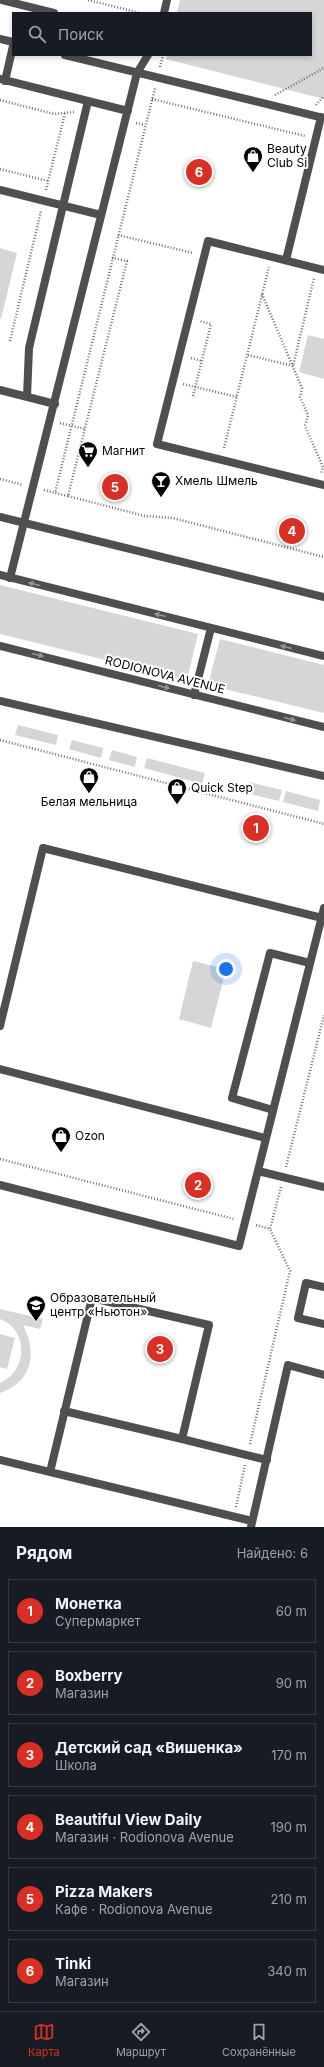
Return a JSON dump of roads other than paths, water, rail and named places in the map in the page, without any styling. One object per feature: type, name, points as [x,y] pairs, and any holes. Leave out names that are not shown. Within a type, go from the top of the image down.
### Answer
[{"type":"street","points":[[2,0],[50,12]]},
{"type":"street","points":[[164,12],[167,0]]},
{"type":"street","points":[[0,39],[12,42]]},
{"type":"street","points":[[12,49],[2,80],[128,111]]},
{"type":"street","points":[[69,56],[322,117],[315,139],[286,260]]},
{"type":"street","points":[[10,578],[138,72],[147,56]]},
{"type":"street","points":[[27,397],[29,348],[88,101]]},
{"type":"street","points":[[0,190],[101,215]]},
{"type":"street","points":[[320,269],[208,241],[157,444],[321,485]]},
{"type":"street","points":[[0,390],[55,404]]},
{"type":"street","points":[[0,517],[324,597]]},
{"type":"street","points":[[0,575],[324,656]]},
{"type":"street","points":[[194,695],[211,628]]},
{"type":"street","name":"RODIONOVA AVENUE","points":[[0,646],[324,727]]},
{"type":"street","points":[[0,701],[324,776]]},
{"type":"street","points":[[0,1026],[43,848],[322,918]]},
{"type":"street","points":[[0,1185],[239,1246],[324,908]]},
{"type":"street","points":[[272,1110],[232,1098],[270,953],[310,962]]},
{"type":"street","points":[[0,1069],[265,1138]]},
{"type":"street","points":[[258,1171],[324,1186]]},
{"type":"street","points":[[324,1287],[306,1282],[298,1318],[324,1324]]},
{"type":"street","points":[[50,1472],[92,1298],[209,1325],[182,1439]]},
{"type":"street","points":[[0,1460],[234,1517],[252,1524],[288,1365],[324,1374]]},
{"type":"street","points":[[64,1411],[267,1460]]},
{"type":"place","name":"Tinki","points":[[199,172]]},
{"type":"place","name":"Beauty Club Si","points":[[253,173]]},
{"type":"place","name":"Магнит","points":[[88,468]]},
{"type":"place","name":"Pizza Makers","points":[[115,487]]},
{"type":"place","name":"Хмель Шмель","points":[[161,498]]},
{"type":"place","name":"Beautiful View Daily","points":[[292,531]]},
{"type":"place","name":"Белая мельница","points":[[89,794]]},
{"type":"place","name":"Quick Step","points":[[177,805]]},
{"type":"place","name":"Монетка","points":[[256,828]]},
{"type":"place","name":"Ozon","points":[[61,1153]]},
{"type":"place","name":"Boxberry","points":[[198,1185]]},
{"type":"place","name":"Образовательный центр «Ньютон»","points":[[36,1322]]},
{"type":"place","name":"Детский сад «Вишенка»","points":[[160,1349]]}]
